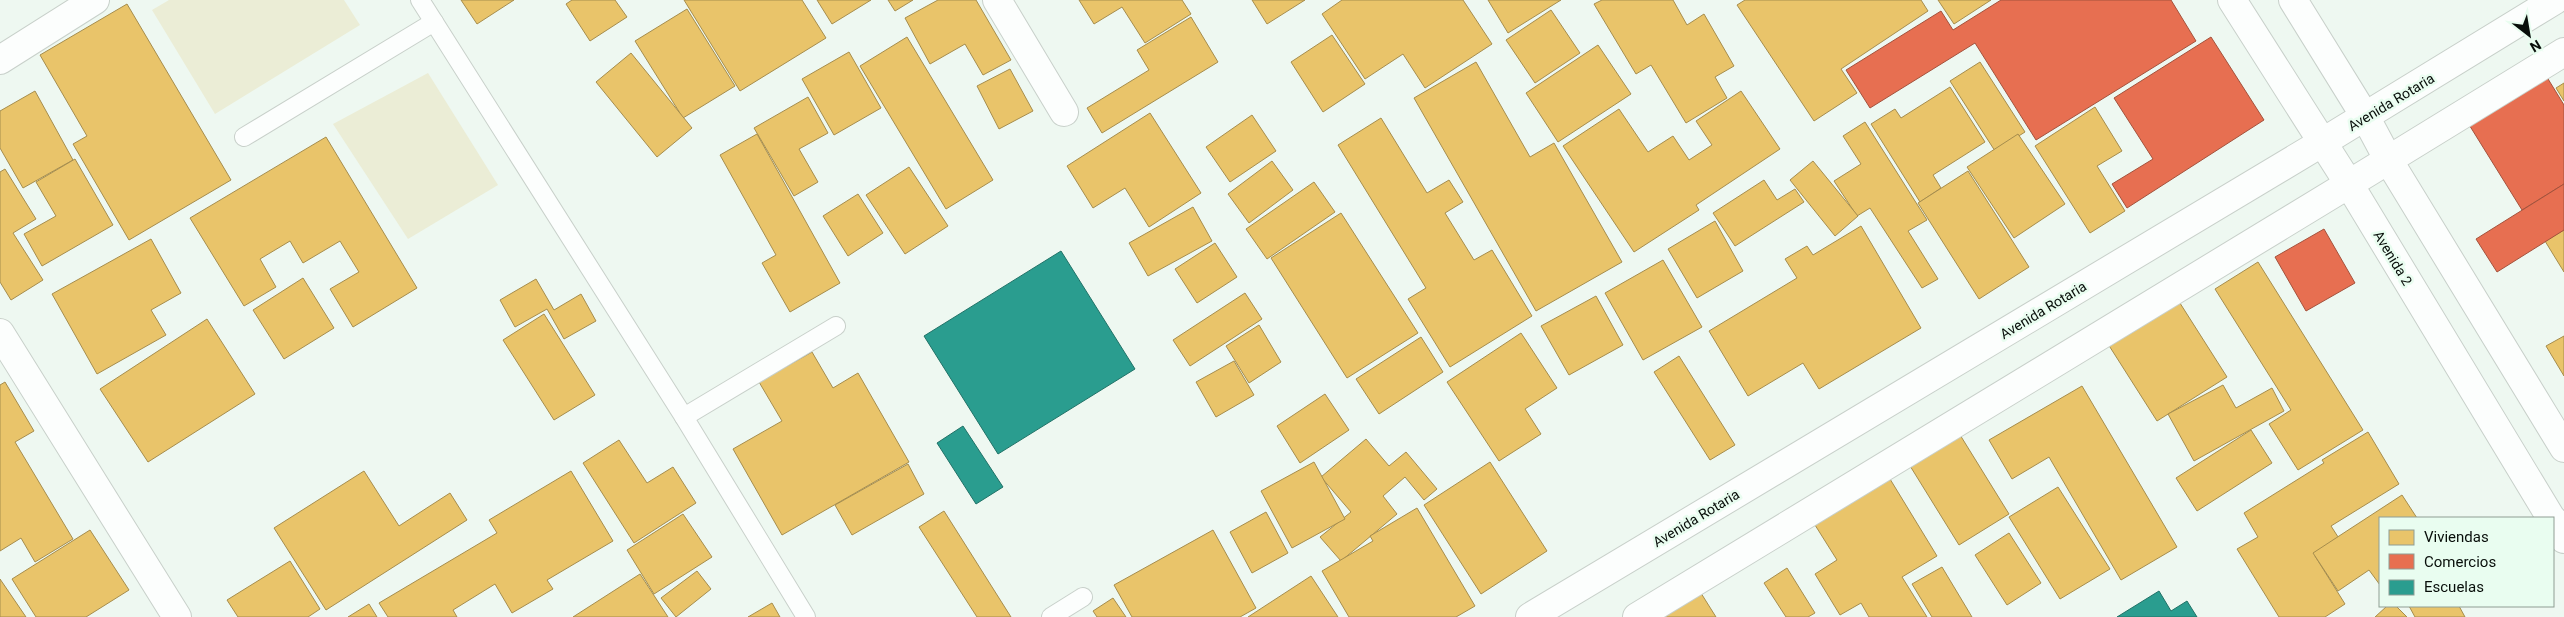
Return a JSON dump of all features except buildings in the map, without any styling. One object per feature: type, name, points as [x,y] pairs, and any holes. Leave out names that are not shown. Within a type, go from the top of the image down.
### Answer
[{"type":"street","points":[[0,60],[95,0]]},
{"type":"street","points":[[996,0],[1064,112]]},
{"type":"street","name":"Avenida 2","points":[[2232,0],[2349,184],[2551,517]]},
{"type":"street","points":[[2293,0],[2564,448]]},
{"type":"street","name":"Avenida Rotaria","points":[[1530,617],[2366,118],[2555,0]]},
{"type":"street","points":[[1636,617],[2389,161],[2564,52]]},
{"type":"street","points":[[0,333],[177,617]]},
{"type":"street","name":"Avenida 2","points":[[2554,522],[2564,539]]},
{"type":"lane","points":[[420,0],[684,417],[806,617]]},
{"type":"lane","points":[[244,137],[434,22]]},
{"type":"lane","points":[[684,417],[836,326]]},
{"type":"lane","points":[[1051,617],[1083,598]]},
{"type":"green space","points":[[169,0],[344,0],[360,25],[215,114],[152,10]]},
{"type":"green space","points":[[428,73],[498,185],[408,239],[333,124]]}]
